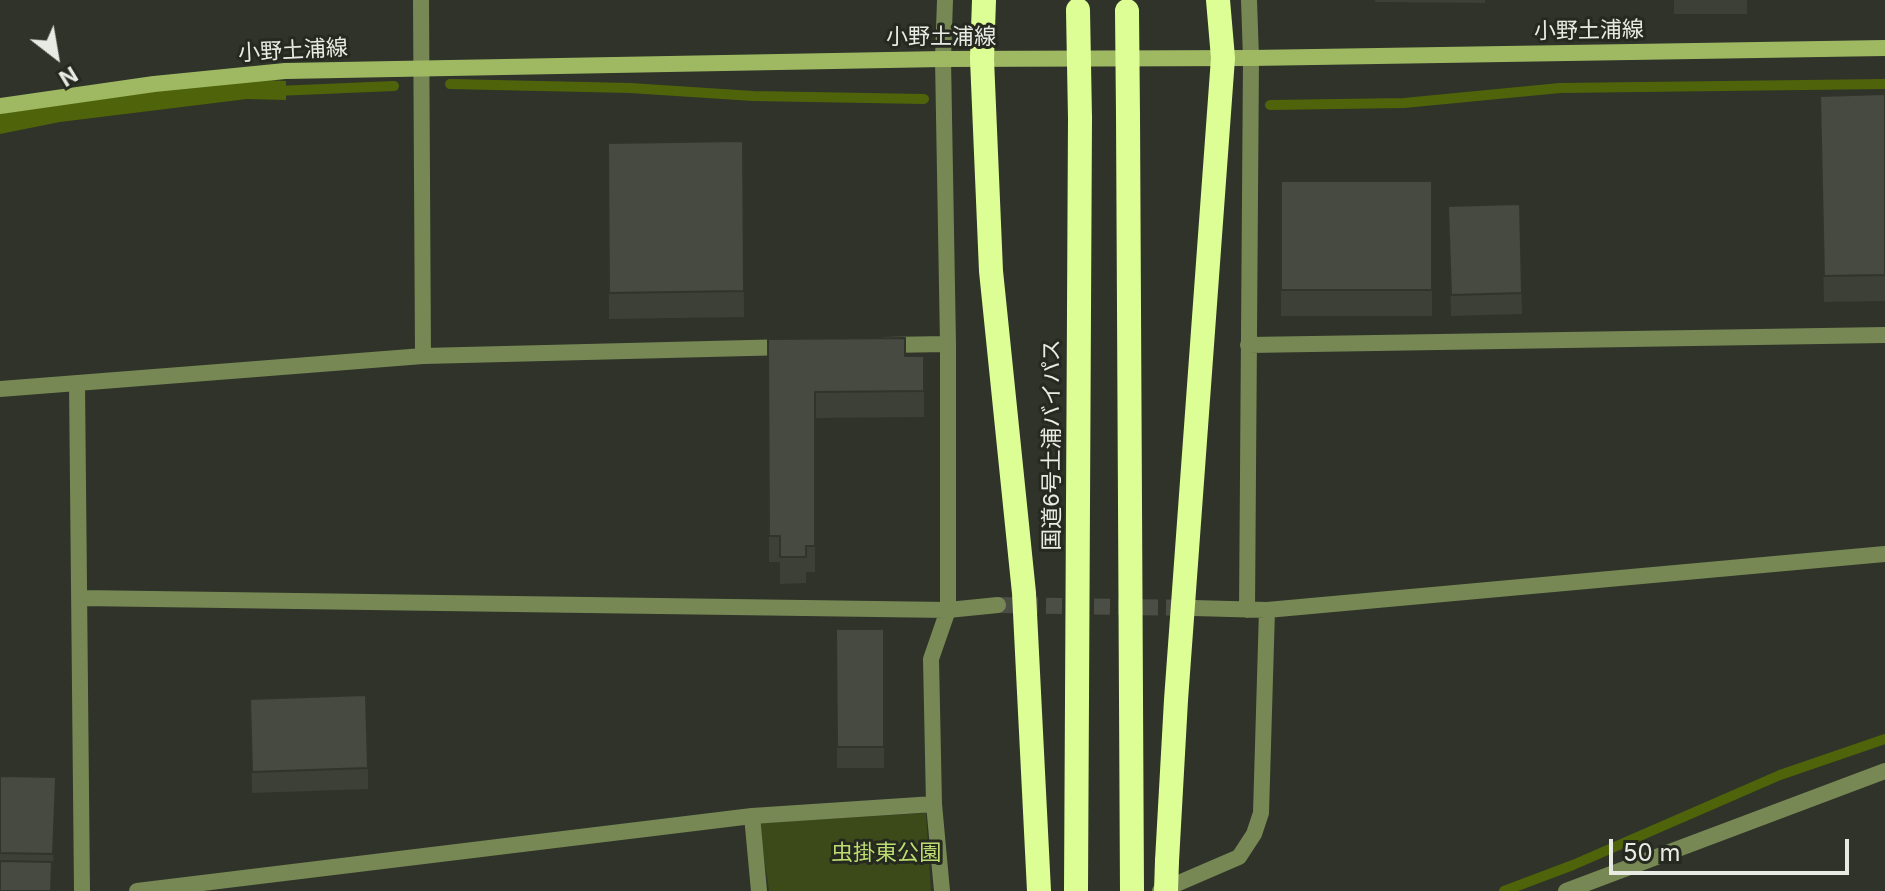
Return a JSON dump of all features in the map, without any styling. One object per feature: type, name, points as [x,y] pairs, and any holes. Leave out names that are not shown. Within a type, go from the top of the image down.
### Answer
[{"type":"highway","points":[[984,0],[982,59],[991,271],[1024,593],[1039,891]]},
{"type":"highway","points":[[1163,891],[1223,58],[1218,0]]},
{"type":"highway","name":"国道6号土浦バイパス","points":[[1076,891],[1078,5]]},
{"type":"highway","points":[[1128,5],[1132,885]]},
{"type":"main road","name":"小野土浦線","points":[[0,106],[154,84],[285,71],[943,59],[1251,58],[1885,48]]},
{"type":"street","points":[[421,0],[423,356]]},
{"type":"street","points":[[942,891],[934,804],[931,659],[948,610],[945,0]]},
{"type":"street","points":[[1247,610],[1249,0]]},
{"type":"street","points":[[1248,345],[1885,335]]},
{"type":"street","points":[[868,346],[948,344]]},
{"type":"street","points":[[0,389],[423,356],[804,347]]},
{"type":"street","points":[[77,383],[82,891]]},
{"type":"street","points":[[1193,608],[1267,610],[1885,554]]},
{"type":"street","points":[[80,598],[948,610],[998,605]]},
{"type":"street","points":[[1163,891],[1239,857],[1254,834],[1261,813],[1267,610]]},
{"type":"street","points":[[1566,891],[1885,771]]},
{"type":"street","points":[[137,891],[752,816],[934,804]]},
{"type":"street","points":[[752,816],[759,891]]},
{"type":"green space","name":"虫掛東公園","points":[[926,813],[931,891],[769,891],[759,823]]},
{"type":"shaded area","points":[[245,79],[286,81],[286,100],[247,99],[60,122],[0,134],[0,114],[57,103]]},
{"type":"building","points":[[1885,94],[1885,275],[1824,276],[1820,96]]},
{"type":"building","points":[[743,141],[744,291],[609,293],[608,143]]},
{"type":"building","points":[[1281,181],[1432,181],[1432,290],[1281,290]]},
{"type":"building","points":[[1520,204],[1522,293],[1451,295],[1448,206]]},
{"type":"building","points":[[905,338],[905,356],[924,356],[924,391],[815,392],[815,546],[806,546],[806,557],[780,557],[780,536],[769,536],[768,339]]},
{"type":"building","points":[[836,629],[884,629],[884,747],[837,747]]},
{"type":"building","points":[[366,695],[368,768],[252,772],[250,699]]},
{"type":"building","points":[[0,776],[56,777],[53,854],[0,853]]},
{"type":"building","points":[[0,861],[52,862],[51,891],[0,891]]},
{"type":"waterway","points":[[450,84],[630,88],[753,96],[924,99]]},
{"type":"waterway","points":[[1270,105],[1404,103],[1560,88],[1885,84]]},
{"type":"waterway","points":[[276,91],[394,86]]},
{"type":"waterway","points":[[1504,891],[1573,865],[1780,775],[1885,739]]},
{"type":"tunnel","points":[[998,605],[1192,608]]}]
